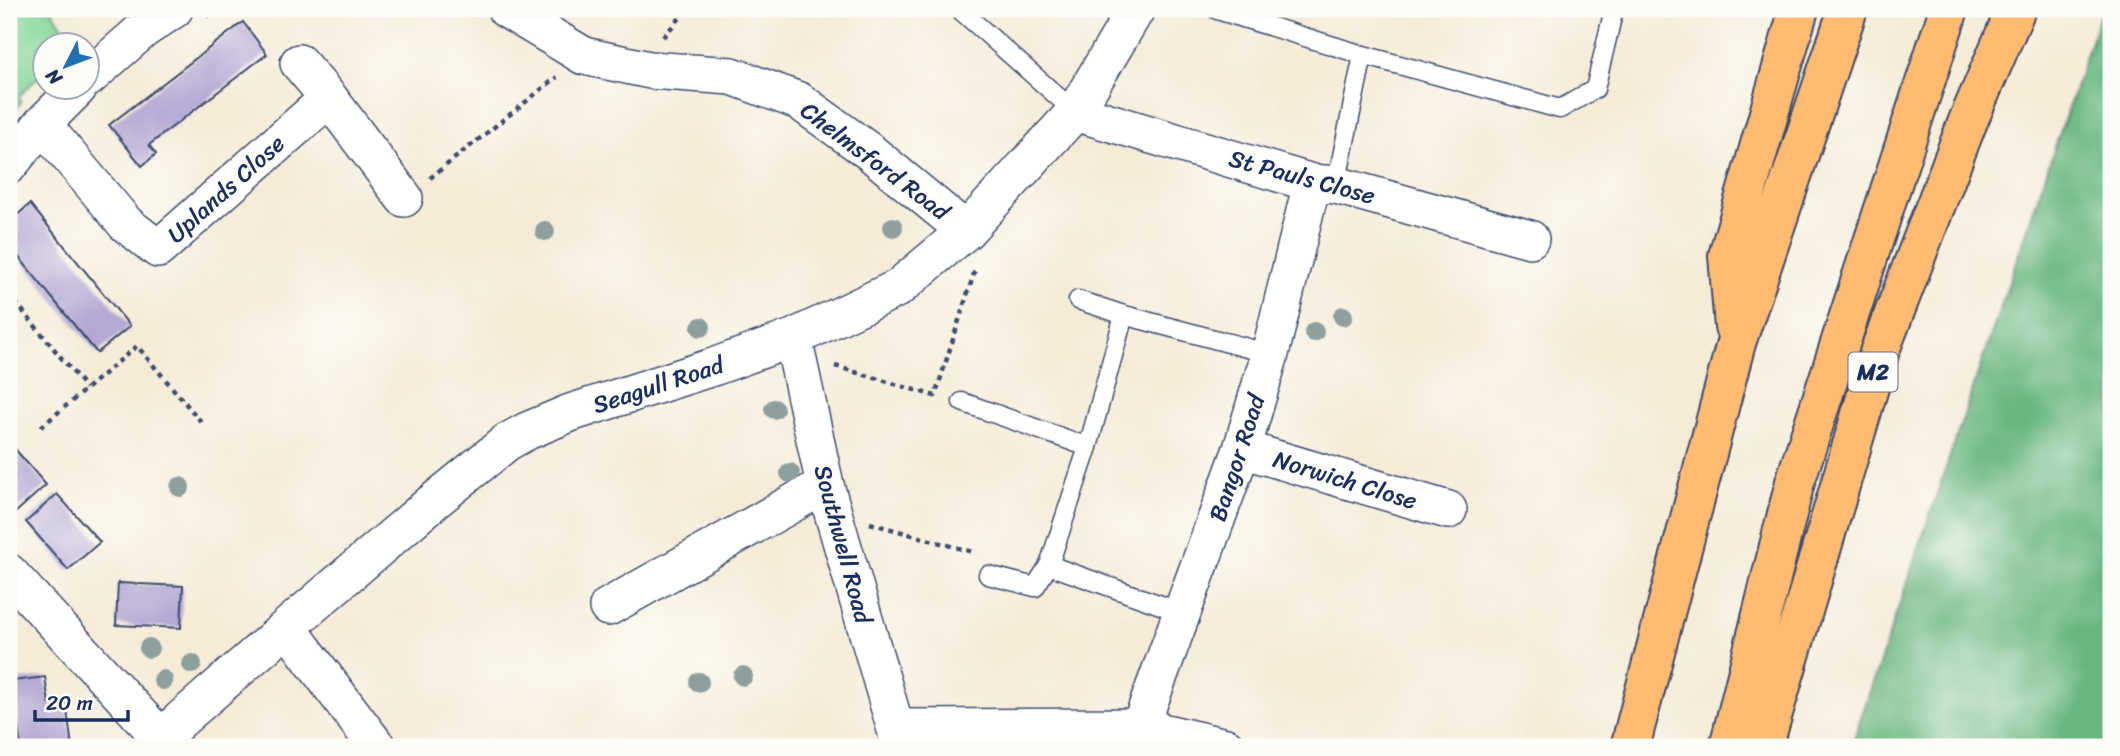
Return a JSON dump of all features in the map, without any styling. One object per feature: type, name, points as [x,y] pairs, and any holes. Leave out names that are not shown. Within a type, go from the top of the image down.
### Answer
[{"type":"highway","points":[[1736,343],[1728,256],[1799,9]]},
{"type":"highway","points":[[1630,747],[1736,343],[1847,9]]},
{"type":"highway","name":"M2","points":[[1729,747],[1796,482],[1949,9]]},
{"type":"highway","name":"M2","points":[[1763,747],[1880,350],[1968,121],[2016,9]]},
{"type":"street","points":[[102,66],[144,29],[174,9]]},
{"type":"street","name":"Seagull Road","points":[[157,743],[433,502],[514,438],[570,413],[727,363],[795,347],[898,288],[959,237],[1075,112],[1136,9]]},
{"type":"street","name":"Chelmsford Road","points":[[494,15],[584,55],[650,70],[732,76],[799,101],[870,152],[959,237]]},
{"type":"street","points":[[299,63],[329,98],[404,198]]},
{"type":"street","name":"Uplands Close","points":[[42,124],[126,224],[158,249],[329,98]]},
{"type":"street","points":[[9,165],[42,124],[64,102]]},
{"type":"street","name":"St Pauls Close","points":[[1075,112],[1324,184],[1530,239]]},
{"type":"street","name":"Bangor Road","points":[[1140,727],[1242,449],[1324,184]]},
{"type":"street","name":"Southwell Road","points":[[795,347],[830,501],[899,738]]},
{"type":"street","name":"Norwich Close","points":[[1242,449],[1448,510]]},
{"type":"street","points":[[608,607],[830,501]]},
{"type":"street","points":[[9,573],[157,743]]},
{"type":"street","points":[[287,627],[377,747]]},
{"type":"street","points":[[899,738],[1140,727],[1226,747]]},
{"type":"lane","points":[[959,9],[1075,112]]},
{"type":"lane","points":[[1217,10],[1363,55],[1560,109],[1595,89],[1614,9]]},
{"type":"lane","points":[[1324,184],[1363,55]]},
{"type":"lane","points":[[1078,300],[1270,354]]},
{"type":"lane","points":[[988,575],[1035,587],[1049,565],[1088,447],[1124,314]]},
{"type":"lane","points":[[962,402],[1088,447]]},
{"type":"lane","points":[[1049,565],[1183,613]]},
{"type":"path","points":[[461,9],[494,15]]},
{"type":"path","points":[[404,198],[584,55]]},
{"type":"path","points":[[795,347],[935,396],[976,268],[959,237]]},
{"type":"path","points":[[9,294],[86,389]]},
{"type":"path","points":[[41,427],[137,346],[203,424]]},
{"type":"path","points":[[830,501],[862,521],[978,554]]},
{"type":"green space","points":[[9,9],[51,9],[66,32],[32,32],[32,83],[19,96],[21,102],[9,116]]},
{"type":"green space","points":[[2102,9],[2111,9],[2111,747],[1851,747]]},
{"type":"building","points":[[243,22],[267,54],[149,145],[156,154],[142,166],[109,125]]},
{"type":"building","points":[[30,204],[130,326],[97,353],[9,245],[9,222]]},
{"type":"building","points":[[9,442],[46,485],[15,513],[9,505]]},
{"type":"building","points":[[57,494],[100,542],[68,570],[26,522]]},
{"type":"building","points":[[118,583],[183,586],[181,628],[116,625]]},
{"type":"building","points":[[45,677],[49,704],[66,702],[72,747],[21,747],[12,681]]}]
